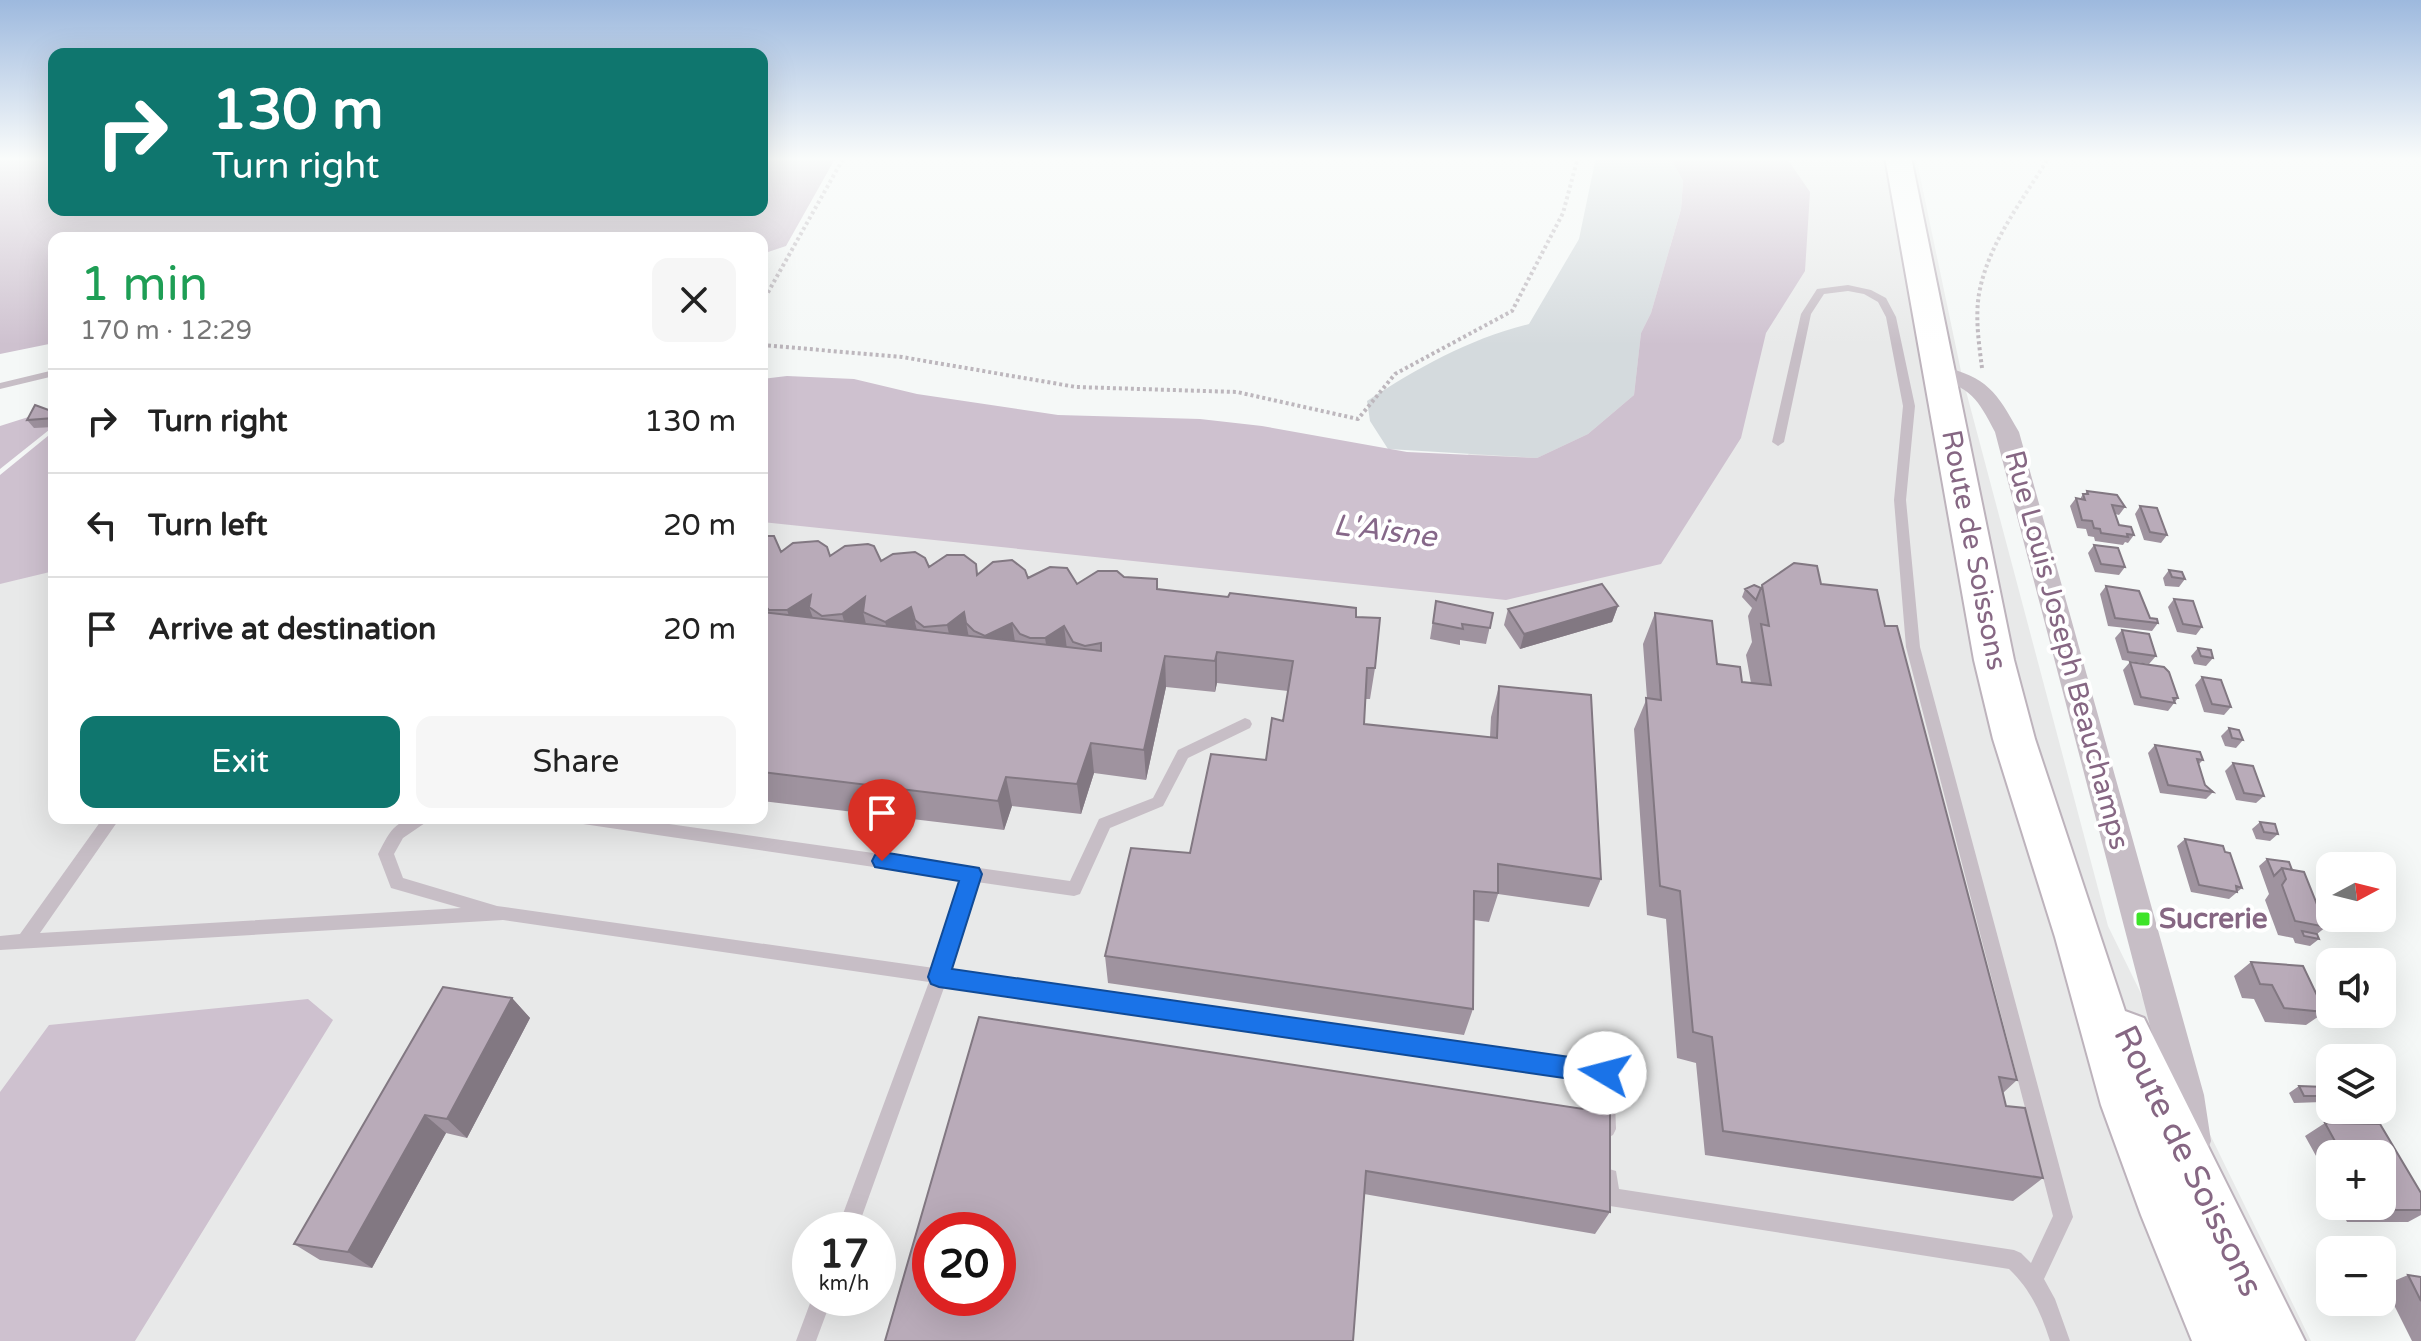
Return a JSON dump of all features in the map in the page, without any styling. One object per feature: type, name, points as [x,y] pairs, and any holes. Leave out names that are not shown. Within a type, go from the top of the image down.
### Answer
[{"type":"main road","name":"Route de Soissons","points":[[1910,220],[1994,660],[2027,780],[2079,937],[2127,1105],[2168,1215],[2221,1341]]},
{"type":"main road","name":"Route de Soissons","points":[[2079,937],[2276,1341]]},
{"type":"street","points":[[1941,373],[1974,382],[1984,389]]},
{"type":"street","name":"Rue Louis Joseph Beauchamps","points":[[1984,389],[2007,432],[2151,959],[2186,1095],[2193,1141],[2179,1144]]},
{"type":"lane","points":[[1778,442],[1806,314],[1821,291],[1848,288],[1882,300],[1891,317],[1909,406],[1900,500],[1913,647],[2063,1217],[2034,1278]]},
{"type":"lane","points":[[0,386],[48,374]]},
{"type":"lane","points":[[625,824],[1074,889],[1104,824],[1158,802],[1183,754],[1245,724]]},
{"type":"lane","points":[[24,942],[108,824]]},
{"type":"lane","points":[[411,824],[398,833],[386,854],[397,883],[503,913],[1605,1073],[1610,1197],[2014,1260],[2034,1278],[2052,1313],[2060,1341]]},
{"type":"lane","points":[[854,1212],[939,977],[972,874]]},
{"type":"lane","points":[[0,943],[503,913]]},
{"type":"lane","points":[[806,1341],[815,1316]]},
{"type":"path","points":[[768,292],[809,220]]},
{"type":"path","points":[[768,346],[902,357],[1076,387],[1237,392],[1358,419],[1395,374],[1512,311],[1560,220]]},
{"type":"path","points":[[1984,389],[1978,333],[1981,284],[1993,251],[2012,220]]},
{"type":"shaded area","points":[[1583,220],[1678,220],[1651,313],[1641,333],[1634,395],[1588,434],[1537,458],[1388,449],[1370,421],[1367,401],[1445,355],[1529,324],[1579,239]]},
{"type":"shaded area","points":[[1696,220],[1929,220],[1962,376],[2108,926],[2311,1341],[0,1341],[0,514],[48,509],[48,824],[768,824],[768,425],[1396,529]]},
{"type":"water","points":[[0,220],[801,220],[786,246],[768,252],[768,232],[48,232],[48,344],[0,354]]},
{"type":"water","name":"L'Aisne","points":[[1678,220],[1808,220],[1805,271],[1766,333],[1741,438],[1661,564],[1506,600],[768,523],[768,378],[787,376],[854,379],[917,394],[1058,415],[1200,419],[1262,426],[1407,452],[1537,458],[1588,434],[1634,395],[1641,333],[1651,313]]},
{"type":"water","points":[[41,413],[48,420],[48,431],[0,469],[0,426]]},
{"type":"water","points":[[48,436],[48,572],[0,584],[0,475]]},
{"type":"water","points":[[308,999],[333,1020],[135,1341],[0,1341],[0,1092],[49,1025]]},
{"type":"building","points":[[35,405],[48,410],[48,418],[27,420]]},
{"type":"building","points":[[2087,491],[2117,495],[2125,507],[2112,505],[2119,525],[2131,527],[2134,535],[2101,533],[2100,529],[2094,528],[2092,521],[2082,520],[2076,498],[2085,500],[2083,494],[2088,494]]},
{"type":"building","points":[[2140,506],[2157,508],[2167,535],[2150,532]]},
{"type":"building","points":[[768,536],[774,536],[781,552],[793,543],[818,541],[827,547],[830,556],[845,546],[868,544],[874,546],[881,561],[893,554],[915,552],[925,558],[929,567],[947,555],[964,555],[976,564],[977,575],[993,562],[1012,560],[1025,570],[1028,578],[1050,567],[1067,568],[1077,584],[1098,571],[1117,571],[1124,577],[1157,579],[1157,589],[1228,597],[1230,593],[1356,608],[1356,617],[1380,618],[1375,668],[1367,668],[1364,724],[1497,738],[1499,686],[1591,695],[1601,879],[1498,864],[1498,893],[1474,891],[1473,1009],[1105,956],[1131,848],[1190,853],[1211,754],[1266,760],[1272,718],[1283,721],[1293,661],[1217,652],[1215,661],[1165,656],[1144,750],[1091,743],[1077,784],[1006,777],[998,801],[768,773],[768,613],[1101,651],[1101,643],[1085,646],[1073,642],[1064,626],[1045,638],[1020,634],[1012,623],[985,636],[966,623],[964,612],[947,625],[924,627],[915,620],[911,607],[885,622],[863,612],[865,597],[842,614],[822,616],[809,607],[811,595],[787,610],[769,610]]},
{"type":"building","points":[[2094,545],[2118,548],[2125,567],[2101,564]]},
{"type":"building","points":[[1794,563],[1817,566],[1821,584],[1877,590],[1885,626],[1897,626],[2017,1080],[1999,1077],[2006,1106],[2025,1108],[2043,1178],[1723,1131],[1712,1037],[1693,1032],[1680,891],[1660,886],[1646,698],[1661,700],[1655,613],[1712,621],[1717,664],[1740,667],[1742,682],[1771,685],[1761,624],[1769,626],[1762,585]]},
{"type":"building","points":[[2169,570],[2182,572],[2185,579],[2172,577]]},
{"type":"building","points":[[1602,584],[1618,606],[1524,634],[1508,609]]},
{"type":"building","points":[[1754,585],[1761,588],[1756,600],[1745,589]]},
{"type":"building","points":[[2106,586],[2139,591],[2150,618],[2157,619],[2158,623],[2115,618]]},
{"type":"building","points":[[2174,599],[2193,601],[2202,627],[2183,624]]},
{"type":"building","points":[[1436,601],[1493,613],[1490,628],[1462,624],[1463,629],[1433,623]]},
{"type":"building","points":[[2122,630],[2149,634],[2156,656],[2128,652]]},
{"type":"building","points":[[2198,648],[2211,650],[2213,658],[2201,656]]},
{"type":"building","points":[[2130,662],[2164,667],[2169,672],[2178,698],[2173,698],[2175,703],[2141,697]]},
{"type":"building","points":[[2202,677],[2221,680],[2231,707],[2212,704]]},
{"type":"building","points":[[2229,728],[2239,730],[2243,740],[2232,738]]},
{"type":"building","points":[[2155,745],[2200,752],[2203,760],[2197,759],[2205,785],[2213,792],[2168,785]]},
{"type":"building","points":[[2233,763],[2253,766],[2264,796],[2244,793]]},
{"type":"building","points":[[2260,822],[2275,824],[2278,834],[2264,832]]},
{"type":"building","points":[[2185,839],[2223,846],[2225,852],[2230,853],[2242,888],[2236,886],[2237,892],[2199,885]]},
{"type":"building","points":[[2267,859],[2289,862],[2292,870],[2282,868],[2274,876]]},
{"type":"building","points":[[2282,868],[2304,872],[2316,902],[2316,925],[2295,921],[2282,885],[2286,879]]},
{"type":"building","points":[[2302,931],[2317,934],[2319,939],[2304,936]]},
{"type":"building","points":[[2251,962],[2303,966],[2316,993],[2316,1011],[2284,1008],[2272,985],[2260,984]]},
{"type":"building","points":[[443,987],[512,998],[447,1119],[425,1115],[348,1252],[294,1244]]},
{"type":"building","points":[[979,1017],[1610,1113],[1610,1212],[1366,1171],[1353,1341],[885,1341],[892,1316],[896,1316],[896,1303],[912,1248],[912,1316],[1016,1316],[1016,1212],[922,1212]]},
{"type":"building","points":[[2299,1086],[2316,1087],[2316,1096],[2304,1096]]},
{"type":"building","points":[[2326,1124],[2380,1124],[2390,1140],[2334,1140]]},
{"type":"building","points":[[2396,1151],[2421,1193],[2421,1210],[2396,1210]]},
{"type":"building","points":[[2408,1275],[2421,1277],[2421,1301]]},
{"type":"place","name":"Sucrerie","points":[[2143,919]]},
{"type":"route","points":[[882,861],[972,874],[939,977],[1605,1073]]}]
